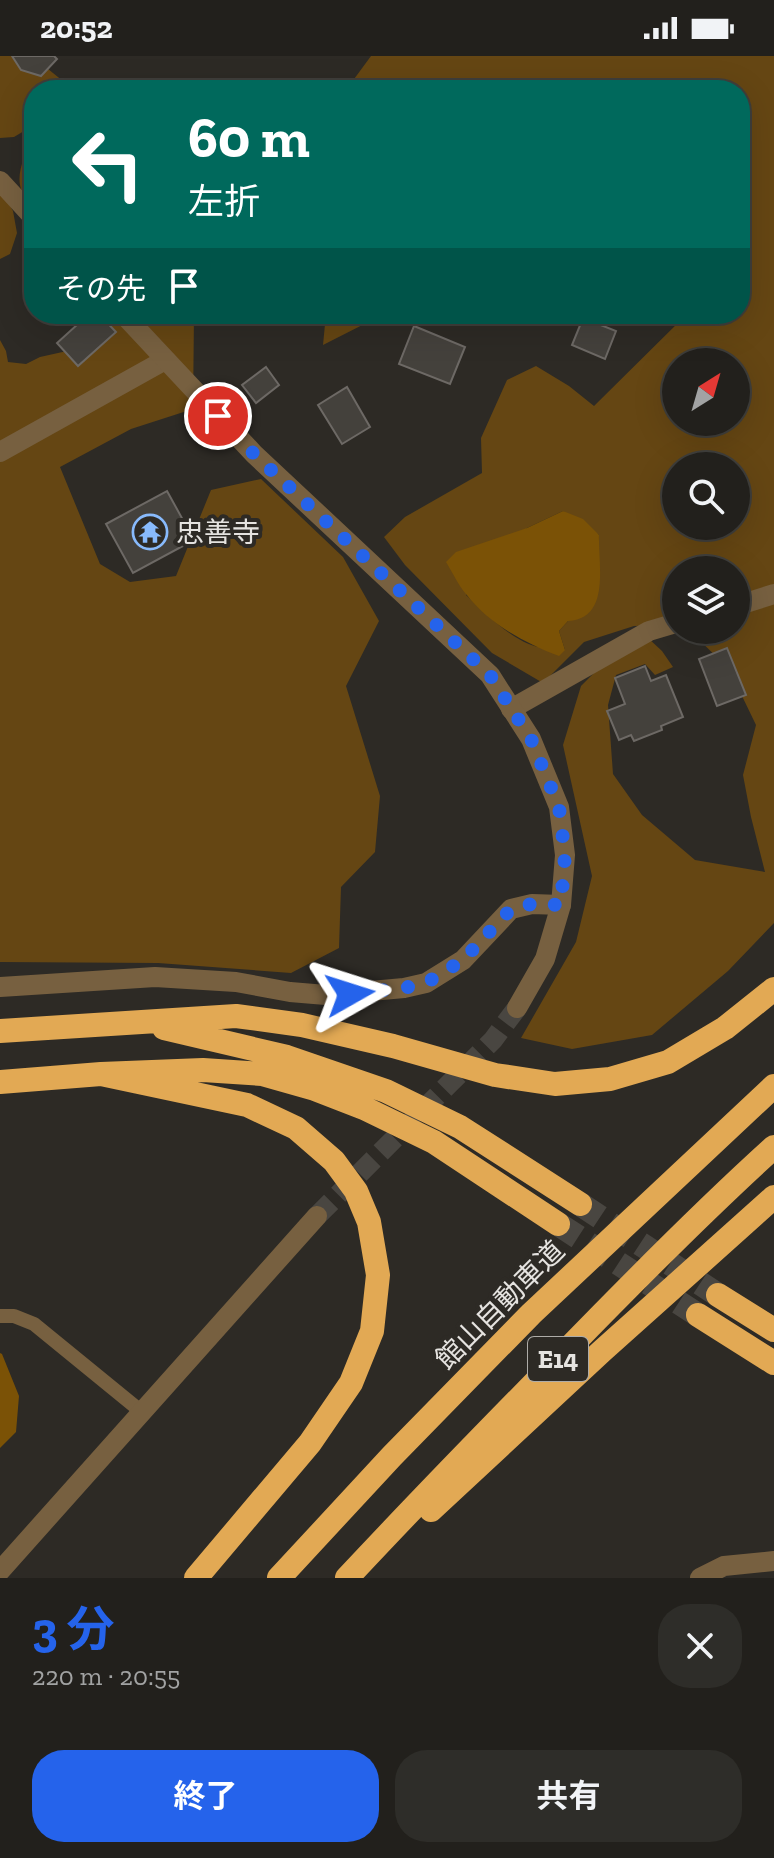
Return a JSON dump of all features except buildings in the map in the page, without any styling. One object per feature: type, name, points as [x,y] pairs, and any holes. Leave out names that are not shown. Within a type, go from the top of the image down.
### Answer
[{"type":"highway","points":[[0,1031],[236,1016],[302,1025],[393,1046],[495,1075],[555,1084],[610,1079],[668,1062],[725,1028],[774,989]]},
{"type":"highway","points":[[135,1021],[287,1057],[386,1091],[460,1127],[580,1204]]},
{"type":"highway","points":[[0,1082],[203,1070],[262,1074],[315,1089],[364,1108],[434,1142],[558,1224]]},
{"type":"highway","points":[[101,1074],[247,1105],[296,1128],[334,1161],[356,1191],[369,1222],[378,1275],[372,1331],[351,1383],[310,1443],[196,1578]]},
{"type":"highway","name":"館山自動車道","points":[[279,1578],[392,1456],[531,1314],[774,1086]]},
{"type":"highway","name":"E14","points":[[347,1578],[592,1324],[722,1194],[774,1147]]},
{"type":"highway","points":[[360,1578],[613,1341],[774,1197]]},
{"type":"highway","points":[[718,1295],[774,1330]]},
{"type":"highway","points":[[698,1315],[774,1363]]},
{"type":"street","points":[[0,181],[24,207]]},
{"type":"street","points":[[132,324],[254,454],[490,675],[531,739],[559,807],[565,855],[561,905],[545,959],[517,1008]]},
{"type":"street","points":[[0,452],[165,360]]},
{"type":"street","points":[[750,602],[774,594]]},
{"type":"street","points":[[511,709],[649,631],[662,627]]},
{"type":"street","points":[[0,987],[155,977],[236,982],[326,995],[404,988],[426,983],[463,960],[511,909],[532,904],[561,905]]},
{"type":"street","points":[[0,1571],[317,1216]]},
{"type":"street","points":[[700,1578],[724,1566],[774,1561]]},
{"type":"lane","points":[[0,1316],[14,1316],[34,1324],[143,1413]]},
{"type":"shaded area","points":[[0,56],[32,56],[62,80],[24,80],[24,131],[14,137],[0,138]]},
{"type":"shaded area","points":[[371,56],[774,56],[774,923],[728,971],[652,1035],[572,1049],[521,1038],[576,942],[592,876],[563,745],[581,686],[607,660],[648,638],[673,667],[655,675],[645,664],[616,675],[608,705],[613,774],[642,815],[695,860],[765,872],[743,775],[756,725],[729,669],[703,644],[750,644],[750,556],[662,556],[662,625],[634,626],[584,642],[543,683],[492,653],[405,565],[384,537],[405,517],[482,473],[481,438],[507,380],[536,366],[594,406],[677,324],[750,324],[750,80],[353,80]],"holes":[[[563,511],[599,535],[598,552],[568,621],[559,631],[565,650],[539,647],[520,640],[466,595],[527,528]]]},
{"type":"shaded area","points":[[24,157],[24,195],[20,181]]},
{"type":"shaded area","points":[[0,188],[13,211],[17,233],[10,254],[0,259]]},
{"type":"shaded area","points":[[86,324],[194,324],[193,409],[131,429],[60,467],[100,564],[130,582],[176,576],[211,490],[261,479],[343,557],[379,621],[346,686],[380,796],[375,852],[341,887],[339,948],[291,973],[158,963],[0,962],[0,340],[8,362],[26,364],[40,357],[67,351]]},
{"type":"shaded area","points":[[325,324],[364,324],[323,345]]},
{"type":"shaded area","points":[[563,511],[583,519],[599,535],[600,574],[596,601],[591,611],[582,618],[568,621],[559,631],[565,650],[559,656],[521,639],[485,615],[463,590],[446,562],[456,552],[527,528]]},
{"type":"shaded area","points":[[0,1353],[19,1396],[16,1432],[0,1448]]},
{"type":"tunnel","points":[[317,1216],[493,1040],[517,1008]]},
{"type":"tunnel","points":[[580,1204],[718,1295]]},
{"type":"tunnel","points":[[558,1224],[698,1315]]},
{"type":"place","name":"忠善寺","points":[[150,532]]},
{"type":"route","points":[[218,416],[254,454],[490,675],[531,739],[559,807],[565,855],[561,905],[532,904],[511,909],[463,960],[426,983],[350,994]]}]
